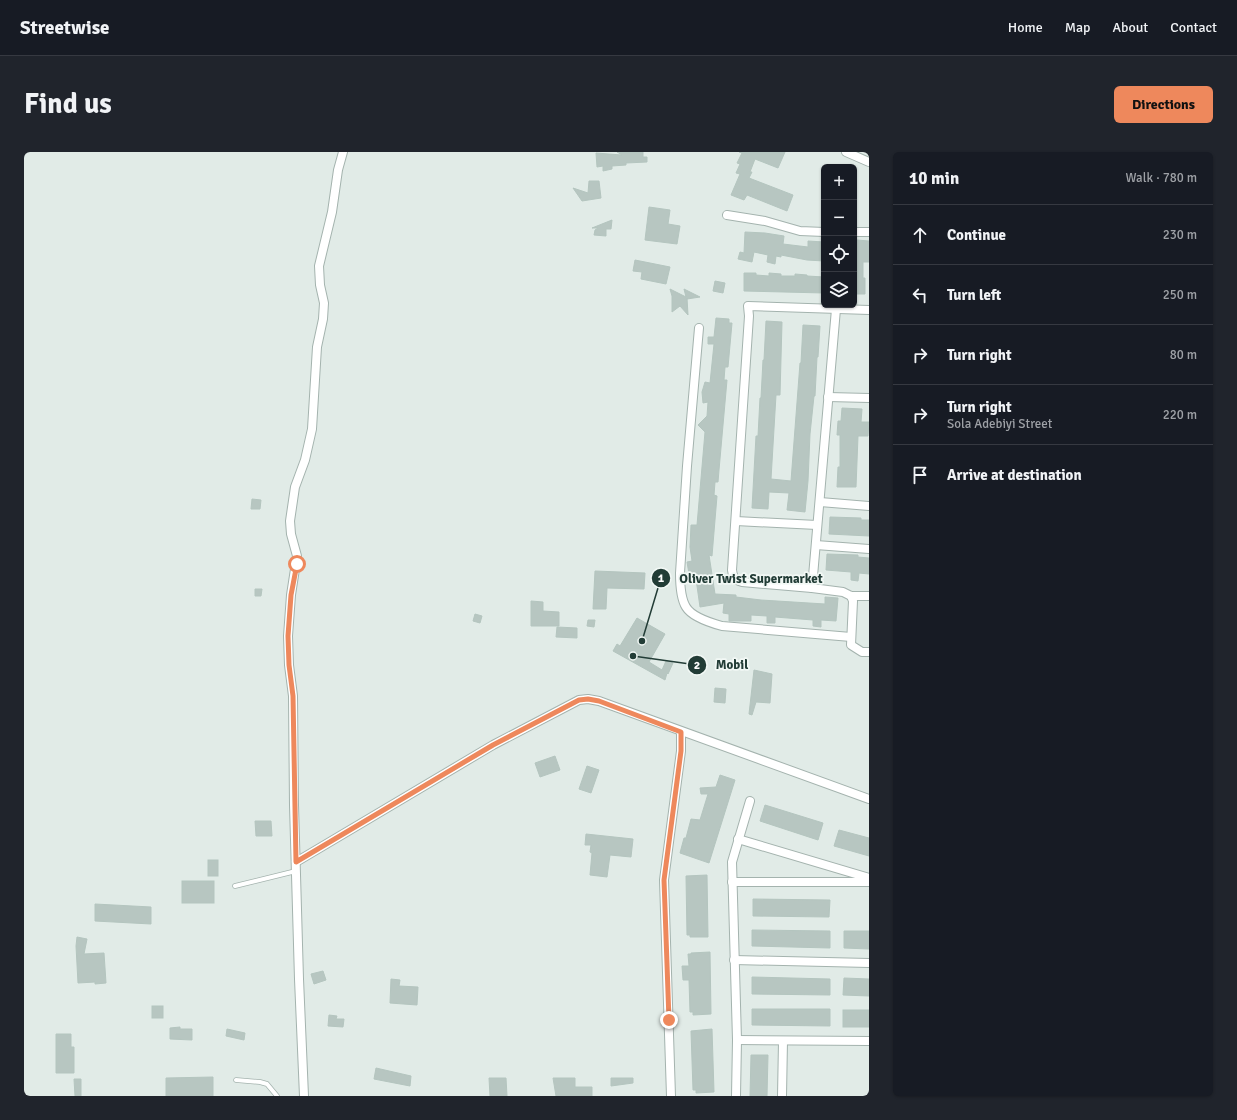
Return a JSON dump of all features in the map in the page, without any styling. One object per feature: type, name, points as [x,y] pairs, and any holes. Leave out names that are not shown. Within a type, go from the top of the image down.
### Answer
[{"type":"street","points":[[304,1096],[296,871],[293,696],[289,665],[288,636],[291,595],[297,556],[291,534],[290,521],[295,487],[310,445],[317,347],[323,319],[324,303],[320,285],[319,266],[332,212],[338,170],[343,152]]},
{"type":"street","points":[[846,152],[869,162]]},
{"type":"street","points":[[727,215],[765,221],[800,231],[821,232]]},
{"type":"street","points":[[857,232],[869,232]]},
{"type":"street","points":[[869,310],[748,306],[749,316],[732,570],[733,576],[736,580],[742,582],[812,588],[843,592],[851,596],[869,596]]},
{"type":"street","points":[[812,588],[836,309]]},
{"type":"street","points":[[699,328],[687,466],[680,574],[680,586],[686,608],[698,617],[722,626],[851,637]]},
{"type":"street","points":[[828,397],[869,398]]},
{"type":"street","points":[[820,502],[869,506]]},
{"type":"street","points":[[736,521],[817,525]]},
{"type":"street","points":[[816,545],[869,550]]},
{"type":"street","points":[[851,596],[853,601],[851,645],[862,652],[869,652]]},
{"type":"street","points":[[296,862],[493,745],[579,700],[588,699],[599,701],[869,799]]},
{"type":"street","points":[[671,1096],[664,880],[681,751],[681,732]]},
{"type":"street","points":[[736,1096],[737,1040],[732,862],[750,801]]},
{"type":"street","points":[[738,839],[869,878]]},
{"type":"street","points":[[732,882],[869,882]]},
{"type":"street","points":[[734,960],[869,963]]},
{"type":"street","points":[[737,1040],[869,1041]]},
{"type":"street","points":[[782,1096],[783,1041]]},
{"type":"lane","points":[[235,886],[296,871]]},
{"type":"lane","points":[[236,1080],[267,1084],[277,1096]]},
{"type":"building","points":[[617,152],[643,152],[643,157],[647,157],[647,162],[626,163],[626,165],[612,166],[612,169],[603,171],[603,166],[597,167],[596,153],[622,155]]},
{"type":"building","points":[[739,152],[785,152],[778,168],[755,159],[749,178],[793,195],[787,211],[747,195],[744,200],[731,195],[740,174],[736,173],[740,164],[737,163],[742,153]]},
{"type":"building","points":[[589,181],[599,181],[601,198],[582,201],[573,188],[588,193]]},
{"type":"building","points":[[649,207],[670,210],[668,224],[680,226],[677,244],[645,240]]},
{"type":"building","points":[[612,220],[611,229],[606,229],[606,236],[594,235],[595,230],[598,228],[592,228]]},
{"type":"building","points":[[745,232],[784,236],[783,244],[808,247],[808,241],[821,242],[821,261],[807,260],[781,255],[781,257],[776,256],[775,264],[767,262],[768,255],[754,252],[752,262],[738,259],[740,252],[744,253]]},
{"type":"building","points":[[857,240],[869,241],[869,262],[863,262],[865,294],[857,294]]},
{"type":"building","points":[[635,260],[670,267],[666,284],[641,279],[642,272],[633,271]]},
{"type":"building","points":[[744,273],[756,273],[756,275],[769,276],[769,273],[781,274],[781,276],[795,276],[795,274],[821,277],[821,293],[744,291]]},
{"type":"building","points":[[715,281],[725,283],[723,293],[713,291]]},
{"type":"building","points":[[670,289],[686,297],[684,289],[700,297],[687,299],[688,315],[680,306],[672,312],[672,296]]},
{"type":"building","points":[[716,318],[729,319],[729,323],[732,323],[728,367],[725,367],[724,380],[727,380],[718,482],[715,482],[714,495],[717,496],[712,556],[709,555],[715,594],[736,595],[736,597],[761,600],[825,604],[825,597],[838,598],[836,621],[821,620],[821,627],[813,626],[813,620],[775,617],[775,623],[767,623],[767,616],[751,615],[751,621],[729,621],[729,614],[723,613],[724,603],[700,607],[696,579],[690,580],[687,562],[692,561],[690,547],[691,525],[697,525],[705,432],[698,425],[707,416],[708,402],[703,403],[702,392],[705,382],[710,383],[714,344],[708,344],[708,337],[714,337]]},
{"type":"building","points":[[766,321],[782,322],[780,395],[776,395],[771,479],[791,481],[803,325],[820,326],[815,396],[810,434],[805,512],[787,510],[789,493],[769,492],[768,509],[752,508],[756,436],[758,436]]},
{"type":"building","points":[[842,408],[862,409],[861,422],[869,422],[868,436],[858,436],[856,487],[837,487],[838,467],[840,467],[840,435],[837,435],[838,421],[841,421]]},
{"type":"building","points":[[252,499],[261,500],[260,509],[251,509]]},
{"type":"building","points":[[830,517],[861,518],[861,520],[869,520],[869,536],[829,534]]},
{"type":"building","points":[[827,554],[858,555],[858,557],[869,558],[869,574],[859,573],[858,581],[851,580],[851,572],[826,570]]},
{"type":"building","points":[[595,571],[645,573],[644,589],[607,588],[606,609],[593,609]]},
{"type":"building","points":[[255,589],[262,589],[261,596],[255,596]]},
{"type":"building","points":[[531,601],[543,602],[543,611],[559,612],[559,626],[531,626]]},
{"type":"building","points":[[475,614],[482,616],[480,623],[473,621]]},
{"type":"building","points":[[637,618],[665,634],[649,662],[662,670],[666,661],[673,663],[665,680],[613,651],[617,644],[620,646]]},
{"type":"building","points":[[588,620],[595,620],[594,627],[587,626]]},
{"type":"building","points":[[557,627],[577,628],[577,638],[556,637]]},
{"type":"building","points":[[754,670],[772,674],[770,703],[756,702],[752,715],[749,714]]},
{"type":"building","points":[[715,688],[726,689],[725,703],[714,702]]},
{"type":"building","points":[[555,756],[560,770],[540,777],[535,763]]},
{"type":"building","points":[[587,766],[599,770],[591,793],[579,789]]},
{"type":"building","points":[[720,775],[735,780],[709,863],[680,853],[691,819],[700,820],[708,794],[701,794],[700,788],[716,787]]},
{"type":"building","points":[[765,805],[823,823],[818,840],[760,821]]},
{"type":"building","points":[[255,821],[271,821],[272,836],[256,836]]},
{"type":"building","points":[[839,830],[869,838],[869,856],[834,846]]},
{"type":"building","points":[[586,834],[633,839],[631,857],[610,855],[607,877],[590,875],[592,853],[590,852],[591,845],[585,845]]},
{"type":"building","points":[[208,860],[218,860],[218,876],[208,876]]},
{"type":"building","points":[[707,875],[708,937],[690,937],[690,935],[687,935],[686,876]]},
{"type":"building","points":[[182,881],[214,881],[214,903],[182,903]]},
{"type":"building","points":[[753,899],[830,900],[829,917],[753,916]]},
{"type":"building","points":[[95,904],[151,907],[151,924],[95,921]]},
{"type":"building","points":[[752,930],[830,931],[830,948],[752,946]]},
{"type":"building","points":[[844,931],[869,931],[869,949],[844,948]]},
{"type":"building","points":[[77,937],[87,939],[84,954],[104,953],[106,983],[78,983]]},
{"type":"building","points":[[710,952],[711,1014],[693,1015],[693,1012],[690,1012],[689,980],[683,980],[682,966],[689,966],[688,954]]},
{"type":"building","points":[[323,971],[326,980],[314,984],[311,974]]},
{"type":"building","points":[[752,977],[830,979],[830,995],[752,994]]},
{"type":"building","points":[[844,978],[869,979],[869,996],[843,995]]},
{"type":"building","points":[[391,979],[400,980],[399,986],[418,987],[417,1005],[390,1003]]},
{"type":"building","points":[[152,1006],[163,1006],[163,1018],[152,1018]]},
{"type":"building","points":[[752,1009],[830,1009],[830,1026],[752,1025]]},
{"type":"building","points":[[843,1010],[869,1010],[869,1027],[843,1027]]},
{"type":"building","points":[[329,1015],[337,1016],[336,1019],[344,1019],[343,1027],[328,1026]]},
{"type":"building","points":[[180,1027],[180,1029],[192,1029],[192,1040],[170,1039],[170,1028]]},
{"type":"building","points":[[227,1029],[245,1033],[244,1040],[226,1036]]},
{"type":"building","points":[[712,1029],[714,1092],[696,1093],[696,1090],[693,1090],[691,1031]]},
{"type":"building","points":[[56,1034],[71,1034],[71,1047],[74,1047],[74,1073],[56,1073]]},
{"type":"building","points":[[751,1055],[768,1055],[767,1096],[750,1096]]},
{"type":"building","points":[[376,1068],[411,1076],[410,1086],[374,1079]]},
{"type":"building","points":[[213,1077],[213,1096],[166,1096],[166,1078]]},
{"type":"building","points":[[489,1078],[506,1078],[507,1096],[490,1096]]},
{"type":"building","points":[[553,1078],[575,1078],[575,1087],[592,1087],[592,1096],[556,1096]]},
{"type":"building","points":[[611,1078],[633,1078],[633,1083],[611,1086]]},
{"type":"building","points":[[74,1079],[81,1079],[81,1096],[75,1096]]},
{"type":"place","name":"Oliver Twist Supermarket","points":[[642,641]]},
{"type":"place","name":"Mobil","points":[[633,656]]},
{"type":"route","points":[[297,564],[291,595],[288,636],[289,665],[293,696],[296,862],[493,745],[579,700],[588,699],[599,701],[681,732],[681,751],[664,880],[669,1020]]}]
